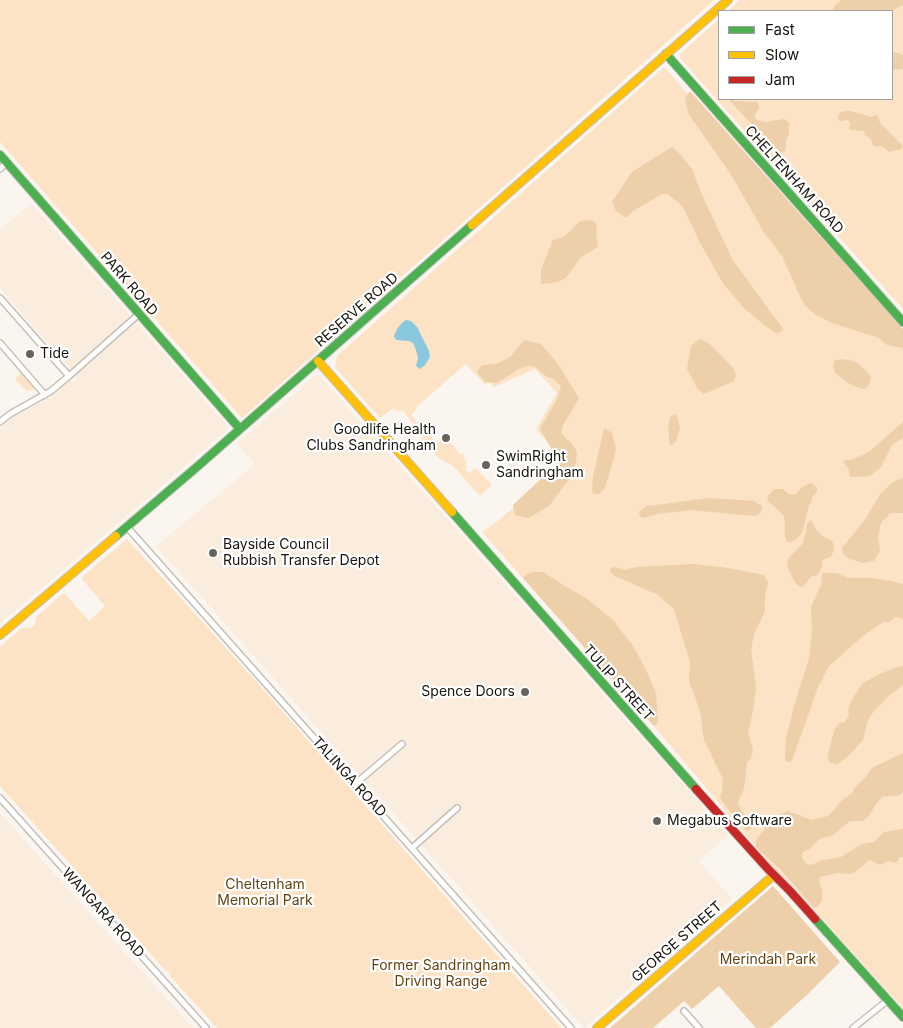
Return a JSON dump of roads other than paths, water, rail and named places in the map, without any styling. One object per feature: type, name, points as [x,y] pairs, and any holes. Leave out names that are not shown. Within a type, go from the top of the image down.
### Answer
[{"type":"street","name":"RESERVE ROAD","points":[[0,635],[127,528],[728,0]]},
{"type":"street","name":"CHELTENHAM ROAD","points":[[666,54],[903,322]]},
{"type":"street","name":"PARK ROAD","points":[[0,155],[240,429]]},
{"type":"street","points":[[0,169],[7,162]]},
{"type":"street","points":[[0,298],[69,376]]},
{"type":"street","points":[[0,422],[10,414],[54,389],[139,314]]},
{"type":"street","points":[[0,343],[45,395]]},
{"type":"street","name":"TULIP STREET","points":[[318,361],[688,780],[903,1017]]},
{"type":"street","name":"TALINGA ROAD","points":[[127,528],[571,1028]]},
{"type":"street","points":[[355,784],[402,744]]},
{"type":"street","name":"WANGARA ROAD","points":[[0,798],[206,1028]]},
{"type":"street","points":[[412,848],[457,808]]},
{"type":"street","name":"GEORGE STREET","points":[[597,1028],[774,875]]},
{"type":"street","points":[[853,1028],[886,999]]},
{"type":"street","points":[[684,1011],[699,1028]]},
{"type":"water","points":[[406,320],[411,321],[417,327],[429,351],[430,357],[420,369],[416,366],[418,358],[413,343],[396,340],[394,336],[397,329]]},
{"type":"place","name":"Tide","points":[[30,354]]},
{"type":"place","name":"Goodlife Health Clubs Sandringham","points":[[446,438]]},
{"type":"place","name":"SwimRight Sandringham","points":[[486,465]]},
{"type":"place","name":"Bayside Council Rubbish Transfer Depot","points":[[213,553]]},
{"type":"place","name":"Spence Doors","points":[[525,692]]},
{"type":"place","name":"Megabus Software","points":[[657,821]]},
{"type":"park label","name":"Cheltenham Memorial Park","points":[[265,894]]},
{"type":"park label","name":"Merindah Park","points":[[768,960]]},
{"type":"park label","name":"Former Sandringham Driving Range","points":[[441,974]]}]
